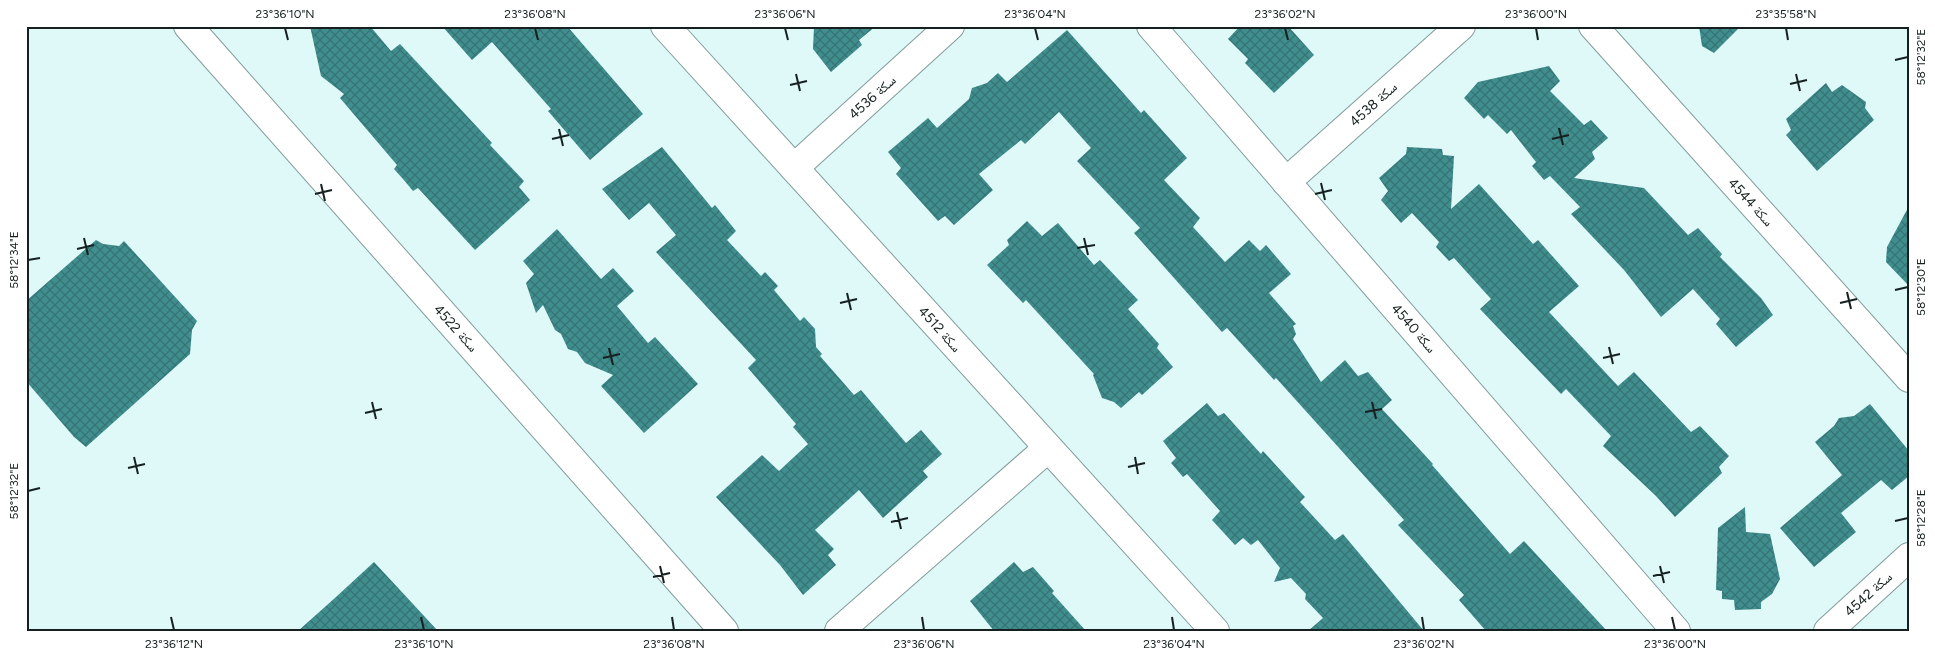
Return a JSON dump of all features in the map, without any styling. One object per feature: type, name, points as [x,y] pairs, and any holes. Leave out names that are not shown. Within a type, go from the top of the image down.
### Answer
[{"type":"street","name":"سكة 4522","points":[[188,26],[724,631]]},
{"type":"street","name":"سكة 4512","points":[[665,26],[1215,631]]},
{"type":"street","name":"سكة 4536","points":[[794,168],[950,26]]},
{"type":"street","name":"سكة 4540","points":[[1151,26],[1676,631]]},
{"type":"street","name":"سكة 4538","points":[[1286,182],[1461,26]]},
{"type":"street","name":"سكة 4544","points":[[1594,26],[1909,378]]},
{"type":"street","points":[[839,631],[1048,448]]},
{"type":"street","name":"سكة 4542","points":[[1828,631],[1909,557]]},
{"type":"building","points":[[310,26],[370,26],[391,51],[400,44],[492,143],[490,145],[524,181],[519,187],[530,200],[475,250],[418,188],[413,191],[394,169],[397,165],[340,98],[344,94],[321,76]]},
{"type":"building","points":[[442,26],[567,26],[643,114],[590,160],[548,111],[551,109],[492,42],[472,60]]},
{"type":"building","points":[[814,26],[876,26],[859,40],[862,45],[831,72],[813,49]]},
{"type":"building","points":[[1240,26],[1288,26],[1314,55],[1274,93],[1245,63],[1248,59],[1228,39]]},
{"type":"building","points":[[1699,26],[1741,26],[1714,53],[1702,46]]},
{"type":"building","points":[[1067,30],[1141,113],[1144,110],[1187,158],[1164,180],[1200,218],[1193,227],[1225,262],[1249,240],[1260,251],[1266,245],[1291,274],[1269,293],[1296,324],[1293,326],[1296,334],[1293,339],[1321,382],[1345,360],[1358,376],[1368,372],[1392,400],[1382,409],[1433,464],[1510,554],[1524,541],[1607,631],[1486,631],[1459,600],[1464,595],[1398,525],[1404,520],[1276,378],[1274,380],[1227,328],[1222,332],[1134,233],[1140,228],[1077,161],[1091,148],[1059,112],[1025,144],[1021,140],[979,174],[993,190],[954,225],[945,216],[938,221],[896,174],[901,168],[888,152],[928,118],[937,128],[969,99],[972,88],[987,83],[998,73],[1007,82]]},
{"type":"building","points":[[1549,66],[1560,81],[1550,91],[1584,125],[1591,120],[1608,138],[1592,152],[1595,159],[1574,178],[1644,188],[1688,235],[1698,228],[1722,254],[1720,257],[1761,298],[1773,315],[1736,347],[1716,324],[1720,319],[1693,289],[1661,317],[1624,270],[1571,214],[1580,207],[1550,176],[1544,180],[1532,166],[1536,162],[1511,130],[1507,134],[1488,115],[1484,119],[1464,98],[1478,82]]},
{"type":"building","points":[[1826,83],[1832,92],[1842,85],[1866,102],[1865,108],[1874,120],[1817,171],[1786,135],[1791,130],[1786,119]]},
{"type":"building","points":[[662,147],[712,208],[715,205],[736,231],[727,240],[761,276],[765,272],[778,286],[774,290],[800,321],[804,317],[815,329],[816,347],[822,354],[820,356],[854,395],[861,390],[906,443],[921,430],[942,454],[923,471],[928,477],[883,518],[859,490],[815,530],[834,549],[828,555],[836,565],[803,595],[780,565],[716,497],[762,455],[779,471],[808,444],[793,427],[796,424],[748,368],[756,360],[656,252],[676,235],[649,203],[629,220],[602,189]]},
{"type":"building","points":[[1407,147],[1442,149],[1443,155],[1454,156],[1451,209],[1479,184],[1533,244],[1538,240],[1579,286],[1549,312],[1618,386],[1634,372],[1691,432],[1700,426],[1729,456],[1719,467],[1722,473],[1675,517],[1656,496],[1603,446],[1611,436],[1566,389],[1561,394],[1480,309],[1491,299],[1454,258],[1449,261],[1436,247],[1439,242],[1412,213],[1401,223],[1381,200],[1388,191],[1379,178],[1406,154]]},
{"type":"building","points":[[1909,206],[1909,286],[1886,262],[1887,247]]},
{"type":"building","points":[[1027,221],[1042,236],[1058,223],[1094,265],[1100,260],[1138,300],[1128,309],[1159,344],[1157,348],[1173,367],[1142,395],[1139,392],[1121,408],[1114,402],[1102,398],[1094,374],[1026,300],[1023,303],[987,265],[1009,245],[1007,240]]},
{"type":"building","points":[[557,229],[601,279],[613,268],[634,291],[617,306],[648,343],[655,337],[698,384],[644,433],[601,386],[613,375],[585,363],[577,352],[568,349],[561,334],[555,330],[543,305],[536,313],[526,283],[534,274],[523,261]]},
{"type":"building","points":[[96,240],[103,244],[119,246],[124,241],[197,321],[192,330],[190,354],[86,447],[74,437],[26,381],[26,301]]},
{"type":"building","points":[[1207,403],[1218,416],[1224,413],[1261,454],[1263,451],[1305,497],[1300,502],[1335,540],[1343,534],[1424,631],[1308,631],[1323,618],[1305,599],[1306,594],[1291,578],[1274,582],[1280,568],[1258,540],[1251,545],[1243,538],[1235,545],[1212,520],[1220,511],[1187,474],[1183,477],[1171,463],[1176,458],[1163,441]]},
{"type":"building","points":[[1870,404],[1909,451],[1909,476],[1892,490],[1881,480],[1841,513],[1856,532],[1814,567],[1780,528],[1842,475],[1815,442],[1834,426],[1839,418],[1854,416]]},
{"type":"building","points":[[1745,507],[1746,532],[1770,534],[1780,579],[1772,594],[1761,602],[1761,609],[1735,610],[1734,600],[1722,599],[1722,591],[1716,590],[1718,528]]},
{"type":"building","points":[[374,562],[438,631],[298,631],[336,597]]},
{"type":"building","points":[[1014,562],[1023,572],[1033,567],[1054,591],[1052,593],[1086,631],[994,631],[970,601]]}]
